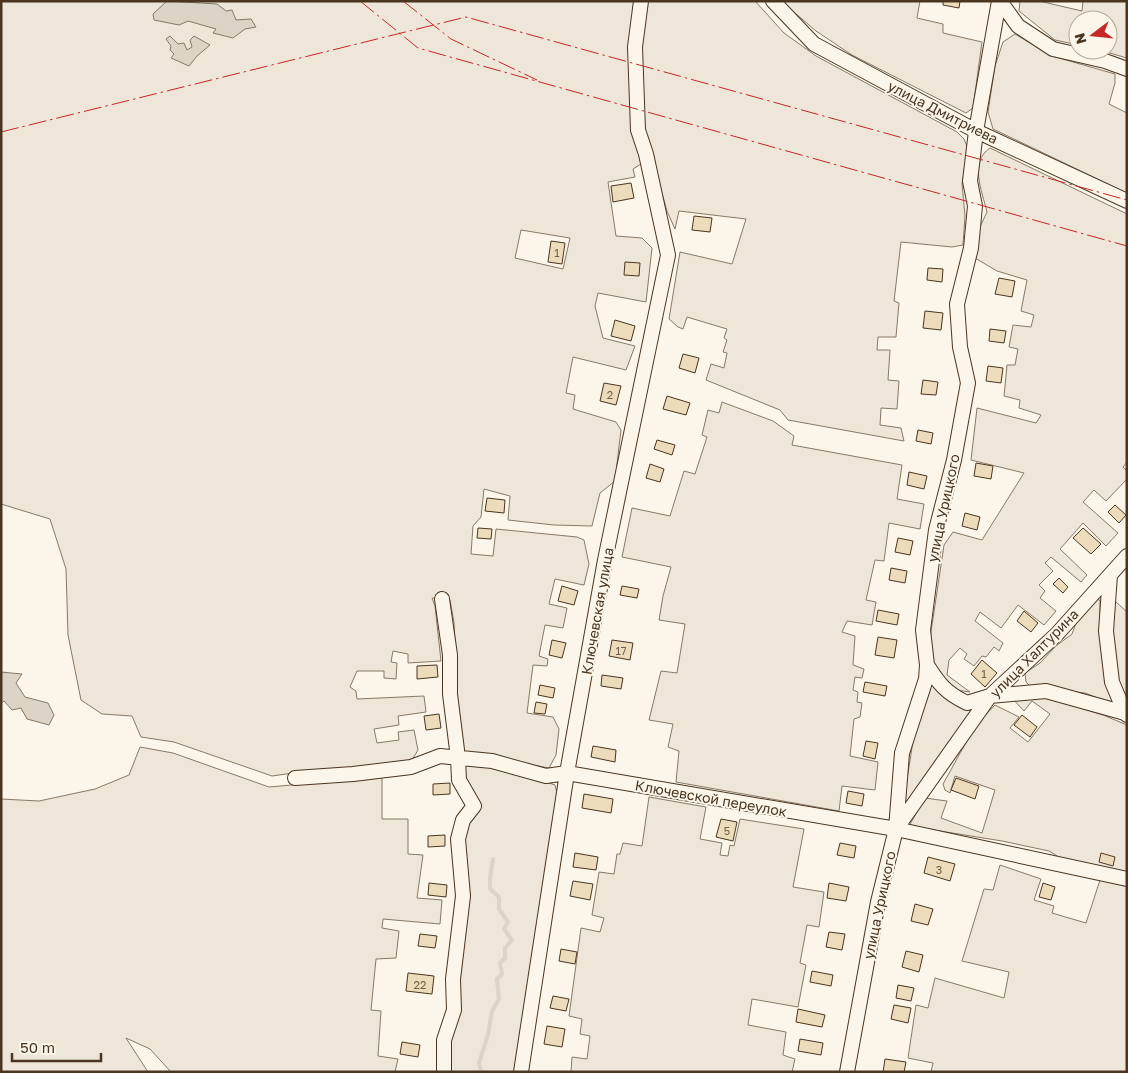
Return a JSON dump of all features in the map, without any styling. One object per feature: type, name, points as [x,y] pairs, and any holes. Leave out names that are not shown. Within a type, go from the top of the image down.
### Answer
[{"type":"street","name":"Ключевская улица","points":[[521,1072],[568,773],[605,560],[668,254],[646,154],[638,130],[635,46],[641,1]]},
{"type":"street","name":"улица Дмитриева","points":[[773,1],[814,44],[976,131],[1127,201]]},
{"type":"street","name":"улица Урицкого","points":[[847,1072],[878,902],[896,830],[902,753],[926,678],[923,630],[936,530],[954,460],[968,383],[960,347],[957,304],[972,240],[975,206],[970,182],[976,131],[999,1]]},
{"type":"street","points":[[999,1],[1018,26],[1053,49],[1105,61],[1127,69]]},
{"type":"street","name":"улица Халтурина","points":[[896,830],[990,696],[1057,634],[1127,556]]},
{"type":"street","points":[[1110,575],[1106,631],[1112,682],[1126,714]]},
{"type":"street","points":[[442,599],[450,655],[450,694],[459,780],[474,806],[463,820],[458,839],[463,896],[453,979],[454,1010],[444,1040],[444,1072]]},
{"type":"street","points":[[926,666],[940,685],[952,696],[967,703],[990,696],[1046,691],[1126,714]]},
{"type":"street","name":"Ключевской переулок","points":[[295,778],[411,767],[440,756],[492,761],[546,776],[568,773],[896,830],[1127,879]]},
{"type":"shaded area","points":[[1,1],[755,1],[784,33],[816,56],[957,132],[964,139],[968,149],[962,184],[965,216],[963,245],[952,247],[901,242],[894,301],[899,303],[896,337],[878,337],[877,350],[890,350],[888,380],[899,381],[897,409],[881,408],[880,425],[901,428],[904,441],[788,420],[780,410],[706,380],[711,364],[724,368],[727,353],[723,352],[727,340],[724,338],[727,329],[687,317],[683,329],[669,319],[680,252],[732,264],[746,219],[679,211],[675,229],[667,211],[657,176],[654,156],[633,169],[635,177],[608,182],[616,236],[642,238],[652,248],[646,302],[598,293],[595,306],[603,338],[635,346],[626,370],[573,357],[566,393],[575,395],[573,409],[616,422],[621,430],[615,481],[600,493],[592,526],[554,525],[508,520],[510,496],[484,489],[481,517],[473,526],[471,554],[493,556],[496,529],[577,537],[584,540],[589,564],[584,585],[555,579],[549,604],[567,608],[563,628],[545,625],[539,656],[548,659],[547,666],[533,665],[527,713],[553,717],[559,729],[556,755],[549,768],[464,752],[455,700],[454,623],[450,600],[432,598],[435,606],[441,661],[408,663],[408,654],[393,651],[391,662],[397,663],[396,679],[384,678],[384,671],[357,671],[350,687],[356,691],[357,699],[424,696],[426,712],[398,716],[399,725],[374,729],[377,743],[399,740],[398,732],[414,730],[418,750],[412,760],[272,776],[174,742],[141,737],[132,716],[102,714],[81,700],[68,635],[66,569],[50,519],[1,504]],"holes":[[[521,230],[570,238],[563,269],[515,258]]]},
{"type":"shaded area","points":[[167,1],[217,4],[226,11],[232,10],[236,20],[251,19],[256,27],[245,29],[233,38],[213,33],[216,29],[188,21],[179,25],[154,20],[153,14]]},
{"type":"shaded area","points":[[781,1],[920,1],[917,18],[943,24],[943,33],[982,42],[973,108],[966,113],[852,55],[816,31]]},
{"type":"shaded area","points":[[1020,1],[1039,1],[1078,10],[1068,10],[1068,43],[1055,40],[1019,11]]},
{"type":"shaded area","points":[[1083,1],[1127,1],[1127,58],[1118,55],[1118,10],[1082,10]]},
{"type":"shaded area","points":[[1015,34],[1052,56],[1115,74],[1115,83],[1109,104],[1127,113],[1127,193],[993,129],[988,112],[995,66],[1003,42]]},
{"type":"shaded area","points":[[170,36],[178,44],[184,43],[187,50],[192,47],[190,40],[194,36],[210,45],[189,66],[171,58],[174,54],[170,50],[171,46],[166,39]]},
{"type":"shaded area","points":[[990,148],[1127,214],[1127,462],[1123,467],[1127,471],[1127,479],[1106,501],[1094,490],[1083,502],[1118,533],[1106,546],[1083,523],[1060,549],[1087,575],[1081,582],[1051,557],[1045,563],[1053,571],[1039,585],[1045,591],[1040,598],[1056,611],[1044,625],[1018,605],[1001,628],[980,612],[975,621],[1003,643],[999,651],[994,647],[986,657],[982,656],[974,666],[964,659],[967,654],[960,648],[949,660],[947,675],[970,692],[955,690],[947,683],[932,660],[929,645],[944,545],[953,532],[982,540],[1024,473],[971,460],[977,408],[1036,423],[1041,415],[1019,408],[1020,400],[1004,396],[1007,365],[1015,365],[1018,349],[1009,347],[1013,325],[1031,327],[1034,315],[1021,311],[1027,280],[997,271],[975,258],[979,229],[987,212],[980,186],[980,161]]},
{"type":"shaded area","points":[[722,402],[773,421],[794,436],[792,445],[902,465],[897,499],[924,504],[920,529],[889,523],[884,561],[875,560],[866,600],[876,602],[872,625],[847,621],[842,632],[855,636],[853,665],[864,669],[862,678],[855,677],[853,690],[858,692],[857,702],[862,703],[860,717],[854,719],[850,756],[878,762],[875,790],[842,786],[839,811],[676,782],[679,751],[668,747],[673,724],[649,720],[661,671],[677,673],[685,624],[659,620],[671,567],[622,557],[632,508],[670,516],[684,471],[695,474],[707,437],[702,435],[708,410],[719,413]]},
{"type":"shaded area","points":[[1096,596],[1100,601],[1100,631],[1116,705],[1085,693],[1031,687],[1026,682],[1025,673],[1040,663],[1056,646],[1072,634],[1076,623]]},
{"type":"shaded area","points":[[1115,601],[1127,612],[1127,703],[1115,667],[1113,653],[1112,626]]},
{"type":"shaded area","points":[[1,672],[22,674],[16,683],[25,697],[48,703],[54,715],[49,725],[27,719],[21,708],[12,710],[4,701],[1,703]]},
{"type":"shaded area","points":[[931,682],[978,704],[902,812],[913,741]]},
{"type":"shaded area","points":[[1039,695],[1103,715],[1127,725],[1127,873],[1062,859],[1049,851],[1002,841],[909,826],[925,798],[947,801],[941,818],[982,833],[995,790],[955,776],[950,793],[945,790],[943,784],[972,733],[995,705],[1019,717],[1010,728],[1028,742],[1050,714],[1032,701],[1024,711],[1012,698]]},
{"type":"shaded area","points":[[140,747],[173,753],[269,787],[382,777],[382,819],[408,819],[408,854],[423,855],[417,898],[442,900],[440,924],[383,919],[382,928],[399,931],[396,958],[376,959],[371,1010],[381,1011],[378,1056],[398,1059],[395,1072],[171,1072],[150,1049],[126,1038],[148,1072],[1,1072],[1,799],[39,801],[95,789],[129,775]]},
{"type":"shaded area","points":[[465,763],[510,771],[544,781],[555,785],[557,793],[515,1072],[450,1072],[451,1040],[458,977],[463,840],[468,821],[481,807],[465,778]]},
{"type":"shaded area","points":[[649,797],[706,807],[700,839],[722,843],[720,855],[728,856],[730,845],[734,846],[740,819],[804,829],[793,887],[824,892],[819,927],[807,925],[800,963],[806,965],[798,1007],[752,999],[748,1025],[786,1032],[783,1055],[795,1059],[792,1072],[571,1072],[572,1057],[587,1059],[590,1036],[580,1034],[582,1019],[569,1016],[581,928],[600,932],[604,918],[592,915],[599,872],[614,874],[617,854],[620,854],[623,843],[642,846]]},
{"type":"shaded area","points":[[1000,865],[1041,879],[1034,900],[1054,906],[1052,913],[1086,923],[1100,880],[1127,886],[1127,1072],[931,1072],[933,1063],[908,1058],[916,1005],[928,1008],[935,978],[1004,998],[1009,972],[962,961],[984,889],[993,890]]},
{"type":"building","points":[[943,1],[960,1],[959,8],[943,5]]},
{"type":"building","points":[[631,183],[634,198],[613,202],[611,186]]},
{"type":"building","points":[[694,216],[712,218],[710,232],[692,230]]},
{"type":"building","points":[[551,241],[565,243],[562,264],[548,262]]},
{"type":"building","points":[[625,262],[640,263],[639,276],[624,275]]},
{"type":"building","points":[[928,268],[943,269],[942,282],[927,280]]},
{"type":"building","points":[[999,278],[1015,281],[1012,297],[995,294]]},
{"type":"building","points":[[925,311],[943,313],[941,330],[923,328]]},
{"type":"building","points":[[615,320],[635,326],[631,341],[611,336]]},
{"type":"building","points":[[990,329],[1006,331],[1004,343],[989,341]]},
{"type":"building","points":[[683,354],[699,358],[695,373],[679,368]]},
{"type":"building","points":[[988,366],[1003,368],[1001,383],[986,381]]},
{"type":"building","points":[[923,380],[938,382],[936,395],[921,394]]},
{"type":"building","points":[[604,383],[621,386],[616,405],[600,401]]},
{"type":"building","points":[[667,396],[690,403],[686,415],[663,409]]},
{"type":"building","points":[[918,430],[933,433],[931,444],[916,441]]},
{"type":"building","points":[[657,440],[675,445],[672,455],[654,449]]},
{"type":"building","points":[[976,463],[993,466],[991,479],[974,476]]},
{"type":"building","points":[[650,464],[664,469],[660,482],[646,478]]},
{"type":"building","points":[[909,472],[927,476],[924,489],[907,485]]},
{"type":"building","points":[[487,498],[505,500],[504,513],[485,511]]},
{"type":"building","points":[[1115,505],[1126,515],[1119,523],[1108,512]]},
{"type":"building","points":[[965,513],[980,517],[977,530],[962,526]]},
{"type":"building","points":[[478,528],[492,529],[491,539],[477,538]]},
{"type":"building","points":[[1083,528],[1101,544],[1091,554],[1073,538]]},
{"type":"building","points":[[898,538],[913,541],[910,555],[895,552]]},
{"type":"building","points":[[891,568],[907,571],[905,583],[889,580]]},
{"type":"building","points":[[1059,578],[1068,587],[1063,593],[1053,584]]},
{"type":"building","points":[[562,586],[578,591],[574,605],[558,601]]},
{"type":"building","points":[[622,586],[639,589],[637,598],[620,595]]},
{"type":"building","points":[[878,610],[899,614],[897,625],[876,621]]},
{"type":"building","points":[[1024,611],[1038,623],[1031,632],[1017,621]]},
{"type":"building","points":[[878,637],[897,640],[894,658],[875,655]]},
{"type":"building","points":[[552,640],[566,643],[562,658],[549,655]]},
{"type":"building","points":[[612,640],[633,643],[630,660],[609,656]]},
{"type":"building","points":[[982,660],[997,673],[985,687],[971,674]]},
{"type":"building","points":[[437,665],[438,677],[417,679],[417,666]]},
{"type":"building","points":[[602,675],[623,678],[621,689],[601,686]]},
{"type":"building","points":[[865,682],[887,686],[885,696],[863,692]]},
{"type":"building","points":[[540,685],[555,688],[553,698],[538,695]]},
{"type":"building","points":[[536,702],[547,704],[545,714],[534,713]]},
{"type":"building","points":[[439,714],[441,728],[426,730],[424,716]]},
{"type":"building","points":[[1022,715],[1037,727],[1030,737],[1014,725]]},
{"type":"building","points":[[866,741],[878,743],[875,759],[863,756]]},
{"type":"building","points":[[593,746],[616,750],[615,762],[591,757]]},
{"type":"building","points":[[956,778],[979,786],[975,799],[951,790]]},
{"type":"building","points":[[450,783],[450,794],[433,795],[433,784]]},
{"type":"building","points":[[848,791],[864,794],[862,806],[846,803]]},
{"type":"building","points":[[584,794],[613,799],[611,813],[582,808]]},
{"type":"building","points":[[721,819],[737,822],[733,841],[716,837]]},
{"type":"building","points":[[445,835],[445,846],[428,847],[428,836]]},
{"type":"building","points":[[840,843],[856,846],[854,858],[837,855]]},
{"type":"building","points":[[575,853],[598,857],[596,870],[573,867]]},
{"type":"building","points":[[1101,853],[1115,857],[1113,866],[1099,862]]},
{"type":"building","points":[[928,857],[955,864],[950,881],[924,873]]},
{"type":"building","points":[[573,881],[593,884],[590,900],[570,896]]},
{"type":"building","points":[[429,883],[447,885],[446,897],[428,895]]},
{"type":"building","points":[[829,883],[849,887],[846,901],[827,898]]},
{"type":"building","points":[[1043,883],[1055,887],[1051,900],[1039,897]]},
{"type":"building","points":[[915,904],[933,909],[928,925],[911,921]]},
{"type":"building","points":[[829,932],[845,934],[842,950],[826,947]]},
{"type":"building","points":[[420,934],[437,936],[435,948],[418,946]]},
{"type":"building","points":[[561,949],[577,952],[575,964],[559,961]]},
{"type":"building","points":[[906,951],[923,955],[919,972],[902,967]]},
{"type":"building","points":[[812,971],[833,975],[831,986],[810,982]]},
{"type":"building","points":[[408,973],[434,976],[432,994],[406,991]]},
{"type":"building","points":[[898,985],[914,988],[911,1001],[896,998]]},
{"type":"building","points":[[553,996],[569,999],[566,1011],[550,1008]]},
{"type":"building","points":[[894,1005],[911,1008],[908,1023],[891,1019]]},
{"type":"building","points":[[798,1009],[825,1015],[822,1027],[796,1022]]},
{"type":"building","points":[[547,1026],[565,1029],[562,1047],[544,1044]]},
{"type":"building","points":[[800,1039],[823,1043],[821,1055],[798,1051]]},
{"type":"building","points":[[402,1042],[420,1045],[418,1057],[400,1054]]},
{"type":"building","points":[[885,1059],[906,1062],[904,1072],[883,1072]]},
{"type":"waterway","points":[[481,1072],[479,1063],[488,1035],[492,1011],[499,999],[497,979],[502,974],[500,963],[505,958],[505,948],[512,940],[504,929],[508,922],[499,909],[499,897],[490,889],[493,859]]},
{"type":"power","points":[[360,1],[418,48],[1127,246]]},
{"type":"power","points":[[403,1],[451,39],[537,80]]},
{"type":"power","points":[[1,132],[466,17],[1127,200]]}]
